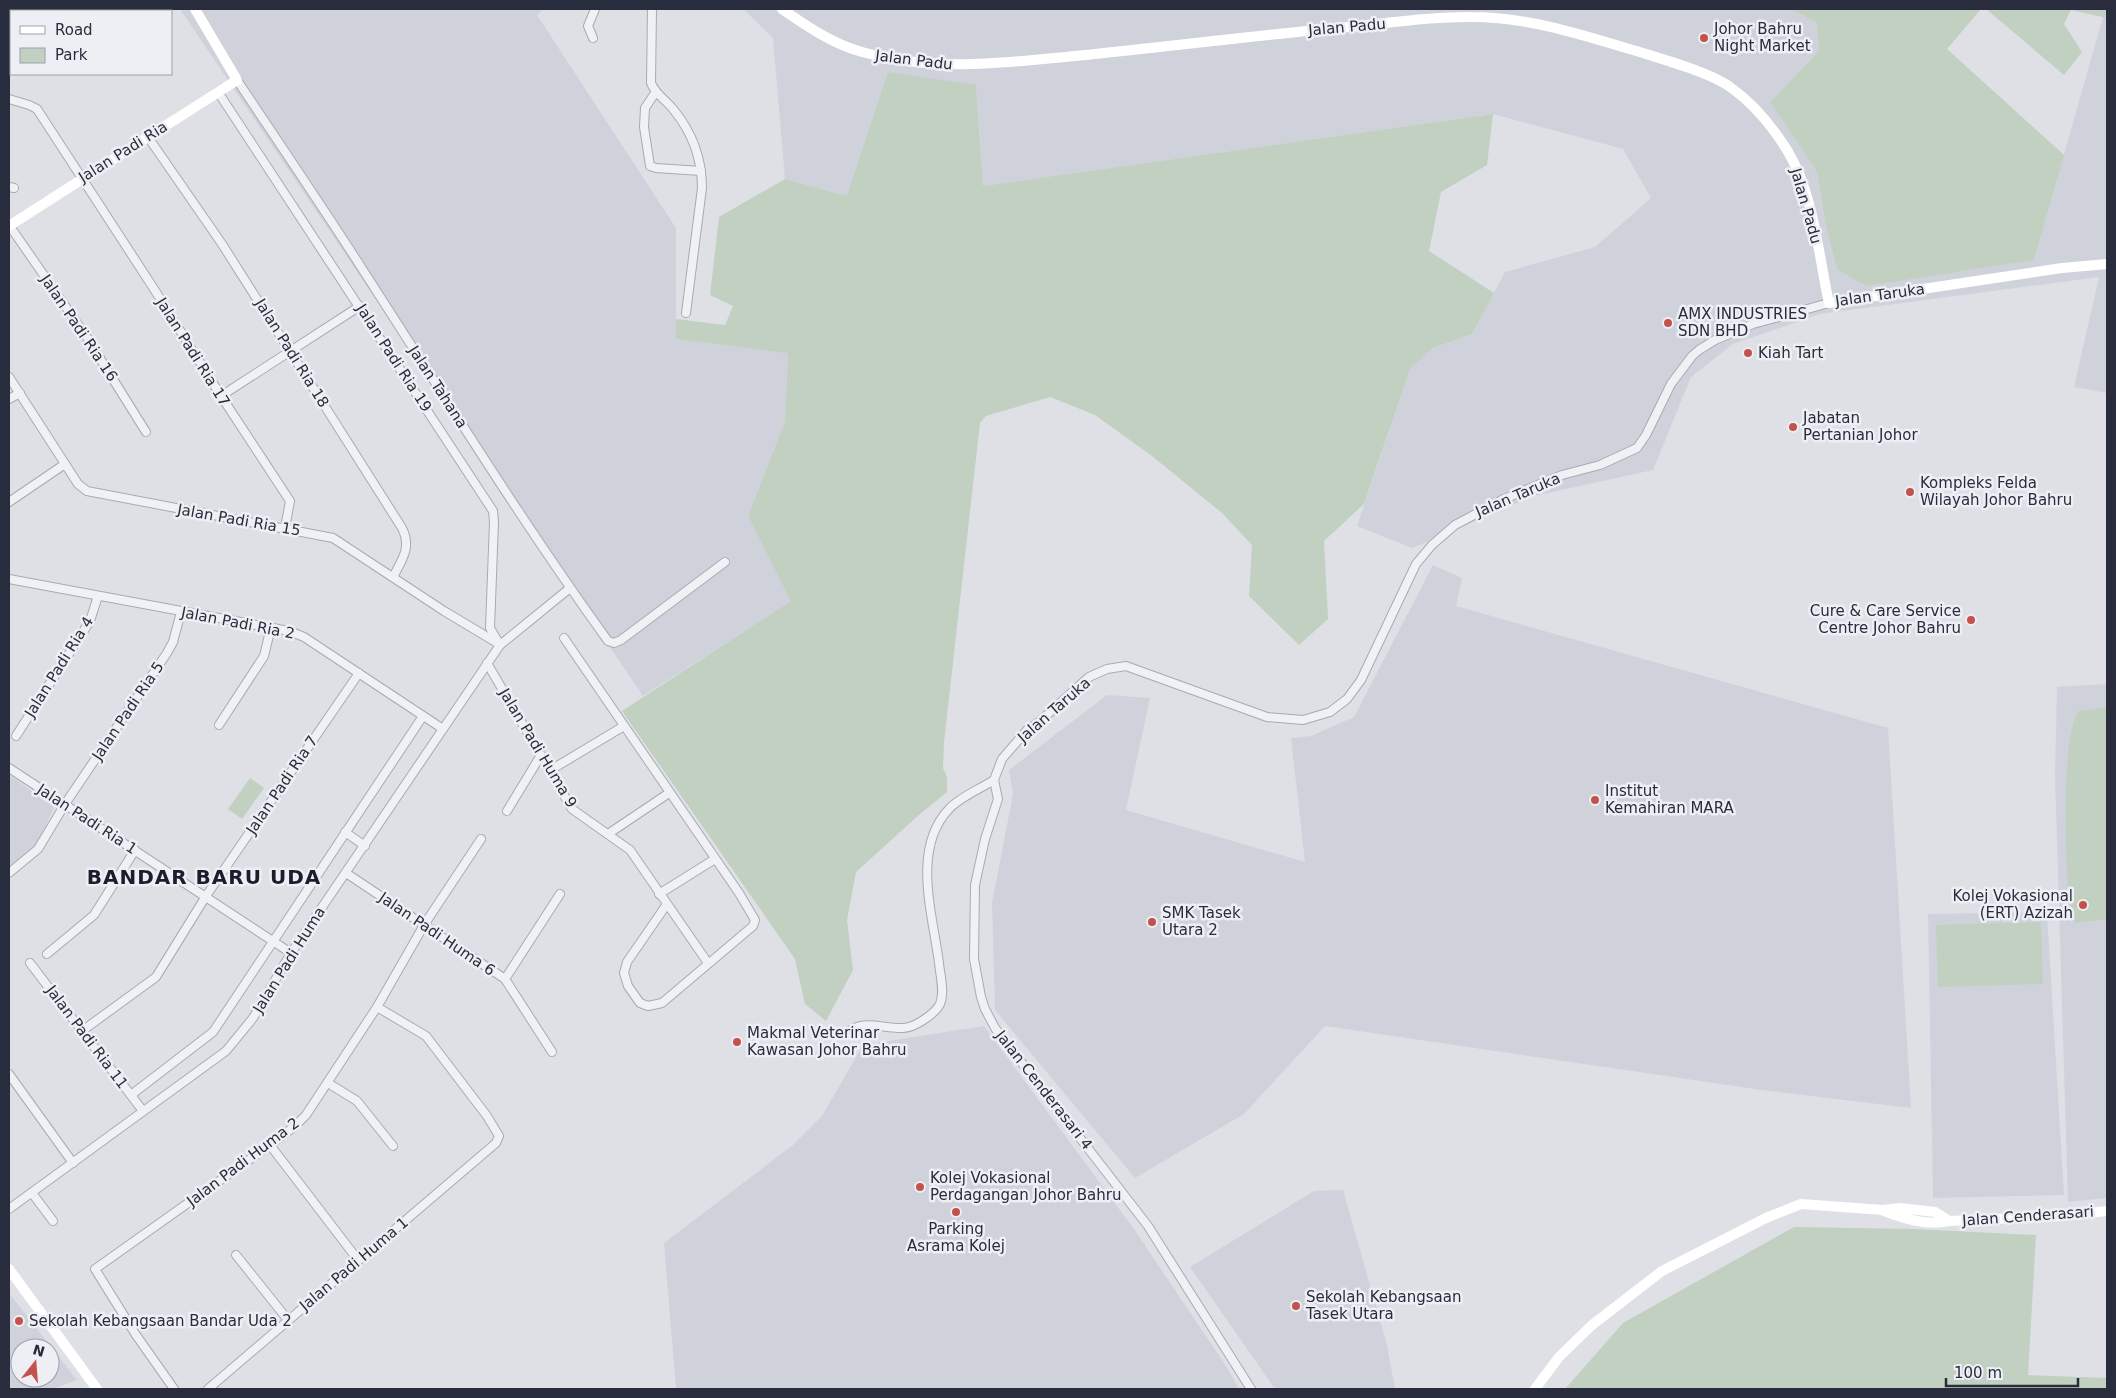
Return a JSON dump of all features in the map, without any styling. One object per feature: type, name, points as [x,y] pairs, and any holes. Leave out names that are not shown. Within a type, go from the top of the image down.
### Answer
[{"type":"street","name":"Jalan Tahana","points":[[195,9],[237,80],[570,588],[608,642],[614,643],[621,640],[725,562]]},
{"type":"street","points":[[592,38],[588,26],[595,9]]},
{"type":"street","points":[[652,9],[651,83],[655,93],[672,108],[684,125],[697,148],[701,171],[702,188],[686,313]]},
{"type":"street","name":"Jalan Padu","points":[[782,9],[823,36],[860,52],[921,63],[964,66],[1133,50],[1472,13],[1558,27],[1650,55],[1710,76],[1729,86],[1766,120],[1789,153],[1799,174],[1816,240],[1829,303]]},
{"type":"street","name":"Jalan Padi Ria","points":[[9,225],[237,80]]},
{"type":"street","name":"Jalan Padi Ria 19","points":[[218,92],[493,511],[490,628],[500,645]]},
{"type":"street","points":[[655,93],[645,108],[644,127],[650,166],[701,171]]},
{"type":"street","name":"Jalan Padi Ria 17","points":[[9,99],[36,109],[154,289],[220,396],[290,501],[286,528]]},
{"type":"street","name":"Jalan Padi Ria 18","points":[[148,137],[222,244],[406,534],[408,541],[406,553],[392,577]]},
{"type":"street","name":"Jalan Padi Ria 16","points":[[9,225],[86,336],[146,432]]},
{"type":"street","name":"Jalan Taruka","points":[[994,780],[1002,760],[1026,730],[1089,677],[1107,669],[1126,666],[1267,717],[1303,720],[1330,712],[1347,699],[1361,680],[1416,564],[1432,545],[1455,525],[1504,498],[1562,475],[1607,462],[1637,448],[1646,435],[1671,384],[1692,356],[1715,340],[1753,324],[1829,303],[2062,268],[2107,264]]},
{"type":"street","points":[[220,396],[360,306]]},
{"type":"street","name":"Jalan Padi Ria 15","points":[[9,377],[78,484],[87,491],[333,538],[500,645]]},
{"type":"street","points":[[9,391],[20,393]]},
{"type":"street","points":[[9,399],[20,393]]},
{"type":"street","points":[[9,502],[65,464]]},
{"type":"street","name":"Jalan Padi Ria 2","points":[[9,579],[181,612],[272,627],[304,637],[443,729]]},
{"type":"street","name":"Jalan Padi Huma","points":[[9,1209],[226,1051],[253,1018],[291,953],[500,645],[570,588]]},
{"type":"street","name":"Jalan Padi Ria 4","points":[[16,736],[90,621],[98,596]]},
{"type":"street","name":"Jalan Padi Ria 5","points":[[9,872],[38,849],[65,804],[167,652],[173,642],[181,612]]},
{"type":"street","points":[[219,725],[264,656],[272,627]]},
{"type":"street","points":[[564,638],[739,893],[755,922],[662,1003],[648,1006],[640,1003],[628,986],[624,973],[627,962],[667,904]]},
{"type":"street","name":"Jalan Padi Huma 9","points":[[487,664],[572,809],[630,850],[708,963]]},
{"type":"street","name":"Jalan Padi Ria 7","points":[[82,1031],[156,977],[206,896],[358,673]]},
{"type":"street","name":"Jalan Padi Huma","points":[[131,1095],[213,1032],[423,716]]},
{"type":"street","points":[[550,771],[624,726]]},
{"type":"street","points":[[507,810],[541,755]]},
{"type":"street","name":"Jalan Padi Ria 1","points":[[9,768],[291,953]]},
{"type":"street","points":[[845,1034],[853,1027],[876,1024],[905,1029],[926,1019],[940,1005],[942,993],[936,939],[928,898],[927,866],[931,846],[936,827],[949,808],[994,780]]},
{"type":"street","name":"Jalan Cenderasari 4","points":[[994,780],[998,799],[985,839],[975,885],[974,959],[985,1008],[996,1028],[1148,1226],[1251,1389]]},
{"type":"street","points":[[608,834],[669,793]]},
{"type":"street","points":[[345,832],[365,846]]},
{"type":"street","name":"Jalan Padi Huma 2","points":[[174,1389],[136,1335],[95,1269],[270,1145],[306,1115],[377,1007],[424,925],[481,839]]},
{"type":"street","points":[[47,954],[94,915],[135,850]]},
{"type":"street","points":[[660,894],[715,859]]},
{"type":"street","name":"Jalan Padi Huma 6","points":[[346,873],[505,979],[552,1052]]},
{"type":"street","points":[[505,979],[560,894]]},
{"type":"street","name":"Jalan Padi Ria 11","points":[[30,963],[143,1111]]},
{"type":"street","name":"Jalan Padi Huma 1","points":[[208,1389],[496,1143],[498,1136],[488,1116],[426,1036],[377,1007]]},
{"type":"street","points":[[9,1074],[73,1163]]},
{"type":"street","points":[[328,1083],[358,1101],[393,1146]]},
{"type":"street","points":[[270,1145],[358,1260]]},
{"type":"street","points":[[32,1193],[53,1222]]},
{"type":"street","points":[[1535,1389],[1559,1358],[1592,1325],[1672,1265],[1766,1218],[1801,1204],[1883,1210]]},
{"type":"street","name":"Jalan Cenderasari","points":[[1883,1210],[1900,1208],[1935,1212],[1950,1221]]},
{"type":"street","name":"Jalan Cenderasari","points":[[1883,1210],[1900,1217],[1935,1224],[1950,1221],[2058,1216],[2107,1211]]},
{"type":"street","points":[[236,1255],[288,1320]]},
{"type":"street","points":[[9,1269],[97,1389]]},
{"type":"shaded area","points":[[180,9],[543,9],[537,15],[676,228],[676,339],[788,352],[785,421],[748,516],[792,601],[643,696]]},
{"type":"shaded area","points":[[743,9],[1791,9],[1817,23],[1819,51],[1770,102],[1817,172],[1825,221],[2034,260],[2103,17],[2107,18],[2107,393],[2074,387],[2099,277],[1820,314],[1733,344],[1691,377],[1653,470],[1534,496],[1412,548],[1357,526],[1410,369],[1433,348],[1472,334],[1505,272],[1595,247],[1651,198],[1623,149],[1493,114],[983,186],[976,85],[847,196],[785,179],[773,38]]},
{"type":"shaded area","name":"Institut Kemahiran MARA","points":[[1433,565],[1462,578],[1456,606],[1888,728],[1911,1108],[1769,1091],[1325,1026],[1244,1114],[1135,1178],[995,1010],[992,903],[1013,794],[1009,770],[1107,695],[1150,698],[1126,810],[1305,862],[1291,738],[1311,736],[1354,717]]},
{"type":"shaded area","name":"Kolej Vokasional (ERT) Azizah","points":[[2107,684],[2107,1198],[2068,1202],[2055,775],[2057,687]]},
{"type":"shaded area","points":[[9,775],[54,807],[37,845],[9,867]]},
{"type":"shaded area","points":[[2047,912],[2064,1195],[1933,1198],[1928,914]]},
{"type":"shaded area","name":"Kolej Vokasional Perdagangan Johor Bahru","points":[[984,1026],[1134,1229],[1228,1369],[1239,1389],[676,1389],[664,1243],[793,1145],[822,1116],[863,1045]]},
{"type":"shaded area","name":"Sekolah Kebangsaan Tasek Utara","points":[[1343,1190],[1387,1345],[1395,1389],[1275,1389],[1190,1267],[1314,1191]]},
{"type":"shaded area","points":[[9,1293],[44,1338],[10,1338],[10,1388],[56,1388],[9,1389]]},
{"type":"shaded area","points":[[60,1358],[77,1380],[60,1386]]},
{"type":"green space","points":[[1791,9],[1981,9],[1947,49],[2064,155],[2034,260],[1866,286],[1837,269],[1825,221],[1817,172],[1770,102],[1819,51],[1817,23]]},
{"type":"green space","points":[[1986,9],[2107,9],[2107,18],[2071,10],[2064,24],[2082,52],[2064,75]]},
{"type":"green space","points":[[888,72],[976,85],[983,186],[1493,114],[1487,165],[1441,192],[1429,251],[1494,293],[1472,334],[1433,348],[1410,369],[1364,504],[1324,541],[1328,619],[1299,645],[1249,596],[1252,545],[1222,513],[1152,456],[1095,415],[1050,397],[986,416],[980,423],[944,742],[943,768],[947,777],[947,792],[856,872],[847,920],[853,970],[826,1021],[805,1004],[795,959],[622,711],[791,601],[748,516],[785,421],[788,353],[676,339],[676,319],[725,325],[733,306],[710,295],[719,217],[785,179],[847,196]]},
{"type":"green space","points":[[2107,707],[2107,919],[2075,923],[2069,893],[2066,851],[2066,796],[2069,743],[2073,723],[2079,711]]},
{"type":"green space","points":[[250,778],[264,788],[242,819],[228,809]]},
{"type":"green space","points":[[2041,922],[2043,984],[1938,987],[1936,925]]},
{"type":"green space","points":[[1794,1227],[1913,1229],[2036,1235],[2028,1375],[2107,1378],[2107,1389],[1565,1389],[1623,1323]]},
{"type":"place","name":"Johor Bahru Night Market","points":[[1704,38]]},
{"type":"place","name":"AMX INDUSTRIES SDN BHD","points":[[1668,323]]},
{"type":"place","name":"Kiah Tart","points":[[1748,353]]},
{"type":"place","name":"Jabatan Pertanian Johor","points":[[1793,427]]},
{"type":"place","name":"Kompleks Felda Wilayah Johor Bahru","points":[[1910,492]]},
{"type":"place","name":"Cure & Care Service Centre Johor Bahru","points":[[1971,620]]},
{"type":"place","name":"Institut Kemahiran MARA","points":[[1595,800]]},
{"type":"place","name":"Kolej Vokasional (ERT) Azizah","points":[[2083,905]]},
{"type":"place","name":"SMK Tasek Utara 2","points":[[1152,922]]},
{"type":"place","name":"Makmal Veterinar Kawasan Johor Bahru","points":[[737,1042]]},
{"type":"place","name":"Kolej Vokasional Perdagangan Johor Bahru","points":[[920,1187]]},
{"type":"place","name":"Parking Asrama Kolej","points":[[956,1212]]},
{"type":"place","name":"Sekolah Kebangsaan Tasek Utara","points":[[1296,1306]]},
{"type":"place","name":"Sekolah Kebangsaan Bandar Uda 2","points":[[19,1321]]},
{"type":"district","name":"BANDAR BARU UDA","points":[[204,877]]}]
